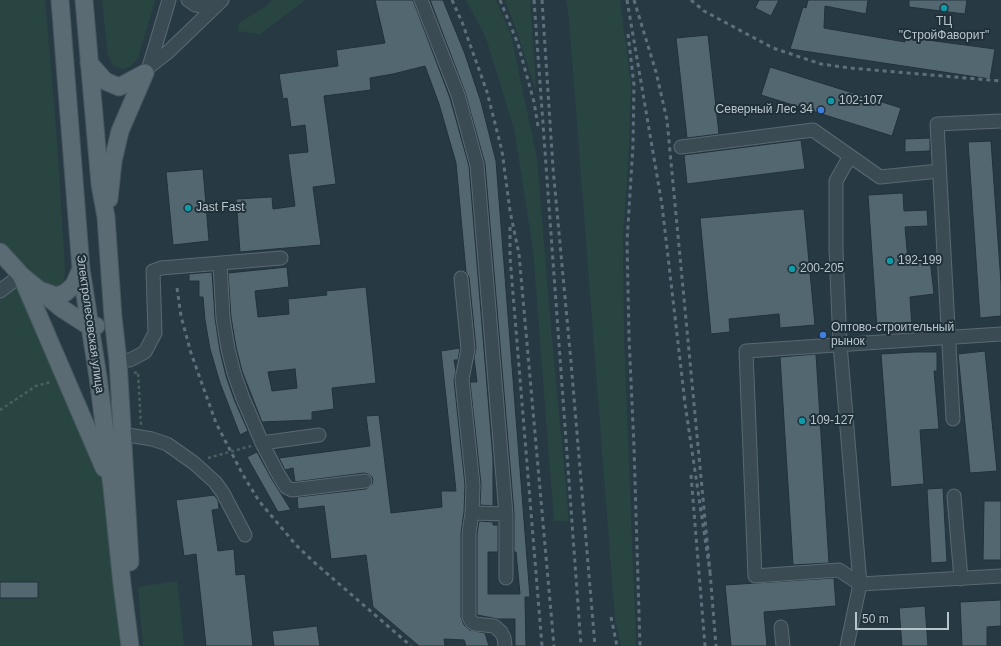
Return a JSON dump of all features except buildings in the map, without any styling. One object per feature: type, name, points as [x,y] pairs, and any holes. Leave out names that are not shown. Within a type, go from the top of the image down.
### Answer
[{"type":"main road","name":"Электролесовская улица","points":[[60,0],[81,269],[97,368],[112,487],[122,584],[132,646]]},
{"type":"main road","name":"Электролесовская улица","points":[[84,0],[100,184],[106,217],[118,361],[132,582],[132,646]]},
{"type":"main road","points":[[89,63],[104,82],[119,87],[147,70]]},
{"type":"main road","points":[[106,217],[113,161],[120,131],[147,70]]},
{"type":"main road","points":[[0,252],[22,275],[61,308],[89,326],[114,326]]},
{"type":"main road","points":[[40,291],[56,296],[65,293],[74,285],[81,269]]},
{"type":"main road","points":[[22,275],[112,487]]},
{"type":"street","points":[[147,70],[169,0]]},
{"type":"street","points":[[188,0],[195,5],[205,7],[220,2]]},
{"type":"street","points":[[421,0],[458,95],[477,165],[506,514],[506,578]]},
{"type":"street","points":[[147,70],[220,2]]},
{"type":"street","points":[[953,419],[937,124],[1001,120]]},
{"type":"street","points":[[681,147],[813,130],[880,177],[939,171]]},
{"type":"street","points":[[847,646],[860,584],[840,344],[836,250],[836,181],[850,156]]},
{"type":"street","points":[[118,361],[130,360],[145,352],[155,333],[153,271],[161,268],[281,258]]},
{"type":"street","points":[[220,264],[223,318],[234,373],[242,396],[262,442],[286,487],[292,490],[365,481]]},
{"type":"street","points":[[0,291],[22,275]]},
{"type":"street","points":[[461,278],[468,349],[462,379],[473,485],[470,533],[469,617],[475,624],[494,626],[501,632],[504,638],[505,646]]},
{"type":"street","points":[[1001,334],[746,350],[755,576],[839,570],[860,584],[1001,576]]},
{"type":"street","points":[[122,434],[152,439],[167,444],[194,463],[215,482],[223,492],[245,535]]},
{"type":"street","points":[[262,442],[319,436]]},
{"type":"street","points":[[954,496],[961,578]]},
{"type":"street","points":[[472,513],[506,514]]},
{"type":"street","points":[[781,627],[783,646]]},
{"type":"path","points":[[194,463],[262,442]]},
{"type":"green space","points":[[0,0],[45,0],[56,128],[65,270],[64,279],[60,286],[53,288],[45,285],[0,241]]},
{"type":"green space","points":[[102,0],[155,0],[138,58],[131,66],[123,69],[113,65],[108,55]]},
{"type":"green space","points":[[272,0],[305,0],[260,34],[238,31],[239,23],[265,7]]},
{"type":"green space","points":[[466,0],[496,0],[511,35],[537,159],[569,521],[554,521],[533,249],[514,128],[486,38]]},
{"type":"green space","points":[[505,0],[530,0],[536,91],[517,32]]},
{"type":"green space","points":[[566,0],[620,0],[631,85],[623,238],[624,338],[636,646],[621,646],[615,619],[569,18]]},
{"type":"green space","points":[[20,284],[103,480],[123,646],[0,646],[0,297]]},
{"type":"green space","points":[[177,581],[184,646],[143,646],[138,587]]},
{"type":"railway","points":[[452,0],[462,22],[487,92],[502,151],[510,211],[519,254],[554,646]]},
{"type":"railway","points":[[500,0],[518,44],[534,102],[538,126]]},
{"type":"railway","points":[[534,0],[581,646]]},
{"type":"railway","points":[[542,0],[553,168],[595,646]]},
{"type":"railway","points":[[627,0],[662,205],[685,403]]},
{"type":"railway","points":[[634,0],[656,72],[667,120],[710,572],[684,397]]},
{"type":"railway","points":[[691,0],[704,11],[773,48],[821,64],[850,68],[1001,81]]},
{"type":"railway","points":[[628,34],[634,85],[633,145],[627,241],[640,646]]},
{"type":"railway","points":[[510,227],[510,257],[542,646]]},
{"type":"railway","points":[[177,288],[181,316],[191,353],[216,423],[243,475],[259,501],[296,545],[411,646]]},
{"type":"railway","points":[[691,475],[705,646]]},
{"type":"railway","points":[[710,572],[716,646]]},
{"type":"railway","points":[[611,617],[617,646]]},
{"type":"place","name":"ТЦ \"СтройФаворит\"","points":[[944,8]]},
{"type":"place","name":"102-107","points":[[831,101]]},
{"type":"place","name":"Северный Лес 34","points":[[821,110]]},
{"type":"place","name":"Jast Fast","points":[[188,208]]},
{"type":"place","name":"192-199","points":[[890,261]]},
{"type":"place","name":"200-205","points":[[792,269]]},
{"type":"place","name":"Оптово-строительный рынок","points":[[823,335]]},
{"type":"place","name":"109-127","points":[[802,421]]}]
